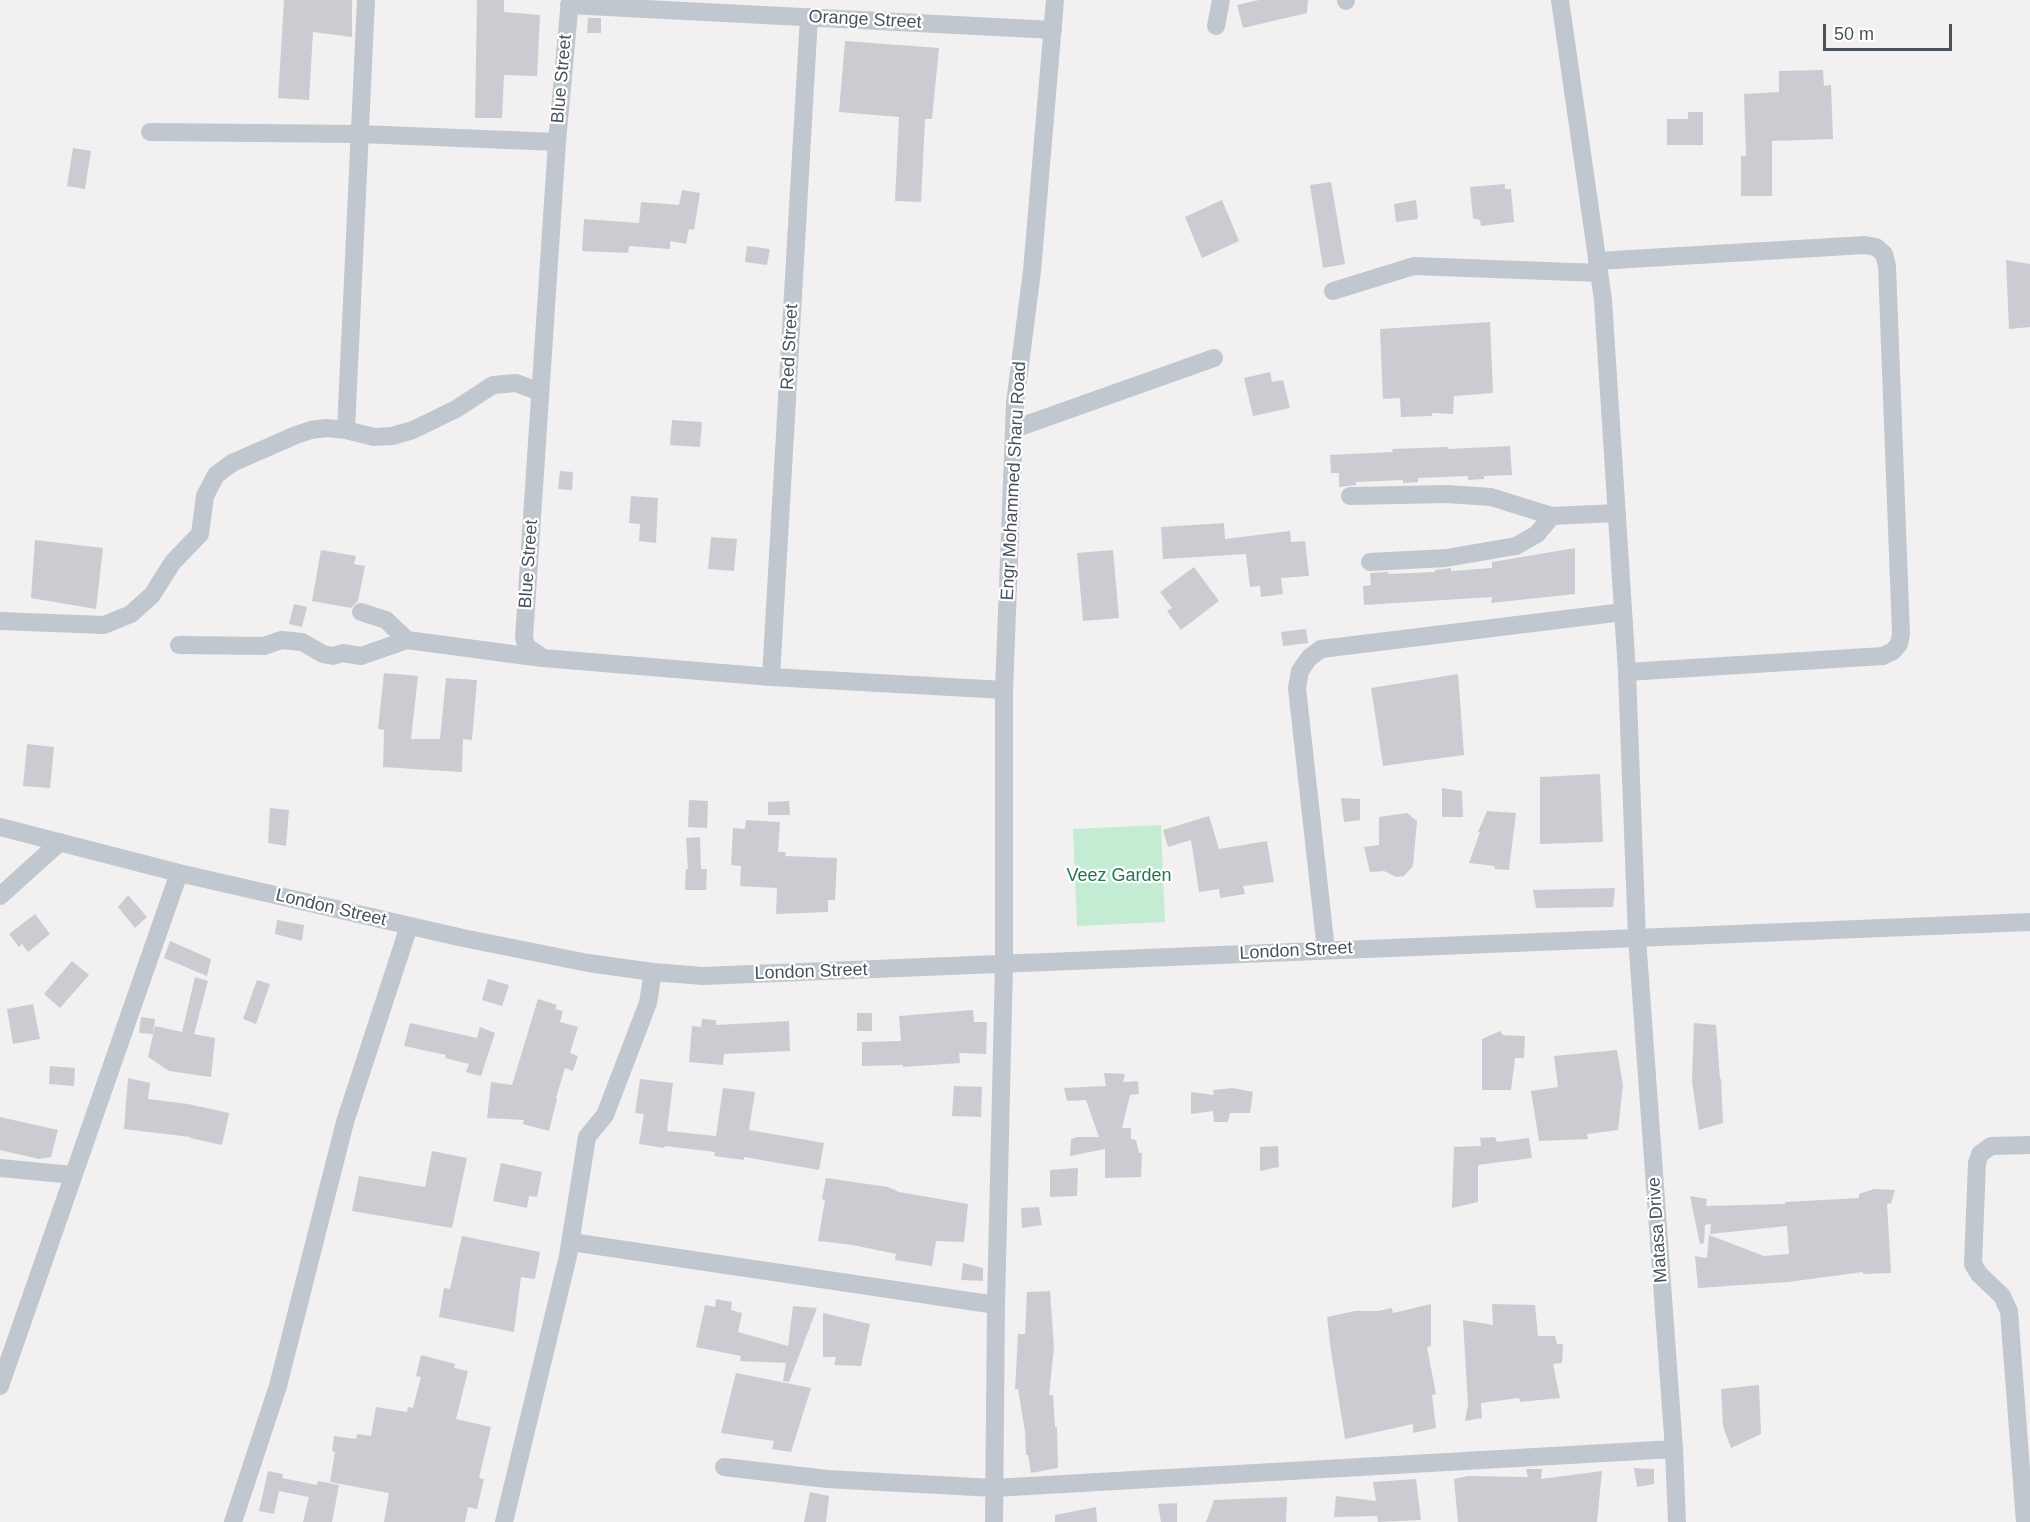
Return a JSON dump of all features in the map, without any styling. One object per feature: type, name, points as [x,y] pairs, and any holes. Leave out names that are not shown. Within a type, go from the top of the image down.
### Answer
[{"type":"street","points":[[346,430],[366,0]]},
{"type":"street","name":"Engr Mohammed Sharu Road","points":[[994,1522],[996,1305],[1004,964],[1004,690],[1015,403],[1032,271],[1055,0]]},
{"type":"street","points":[[1216,26],[1221,0]]},
{"type":"street","name":"Matasa Drive","points":[[1560,0],[1603,300],[1627,672],[1637,938],[1674,1449],[1677,1522]]},
{"type":"street","name":"Orange Street","points":[[569,2],[1053,30]]},
{"type":"street","name":"Blue Street","points":[[543,658],[527,647],[524,638],[557,142],[569,2]]},
{"type":"street","name":"Red Street","points":[[771,677],[809,16]]},
{"type":"street","points":[[150,132],[361,134],[557,142]]},
{"type":"street","points":[[1333,291],[1414,266],[1598,267],[1865,245],[1876,247],[1884,254],[1887,266],[1901,634],[1899,644],[1893,651],[1883,656],[1627,672]]},
{"type":"street","points":[[1014,429],[1214,358]]},
{"type":"street","points":[[0,621],[104,626],[131,614],[152,595],[173,562],[200,534],[205,496],[216,476],[232,463],[311,430],[326,428],[346,430],[374,437],[392,436],[413,430],[456,409],[493,385],[505,382],[516,383],[540,392]]},
{"type":"street","points":[[1350,496],[1447,494],[1491,497],[1552,516],[1617,513]]},
{"type":"street","points":[[1370,562],[1446,558],[1516,546],[1538,534],[1552,516]]},
{"type":"street","points":[[361,612],[386,620],[406,640]]},
{"type":"street","points":[[1326,950],[1297,688],[1300,671],[1309,658],[1321,649],[1623,612]]},
{"type":"street","points":[[179,645],[264,645],[281,640],[302,642],[328,655],[343,653],[361,656],[406,640],[543,658],[771,677],[1004,690]]},
{"type":"street","name":"London Street","points":[[0,827],[179,873],[409,926],[588,963],[703,976],[2030,922]]},
{"type":"street","points":[[0,896],[60,842]]},
{"type":"street","points":[[0,1386],[6,1348],[73,1175],[179,873]]},
{"type":"street","points":[[233,1522],[278,1386],[345,1122],[409,926]]},
{"type":"street","points":[[504,1522],[571,1242],[587,1137],[605,1115],[648,1004],[653,972]]},
{"type":"street","points":[[2025,1522],[2009,1311],[2002,1296],[1972,1264],[1977,1163],[1980,1154],[1990,1146],[2030,1145]]},
{"type":"street","points":[[0,1168],[73,1175]]},
{"type":"street","points":[[571,1242],[996,1305]]},
{"type":"street","points":[[724,1467],[827,1479],[994,1488],[1674,1449]]},
{"type":"green space","name":"Veez Garden","points":[[1161,825],[1165,922],[1077,926],[1073,829]]},
{"type":"building","points":[[284,0],[352,0],[352,37],[313,32],[309,100],[278,98]]},
{"type":"building","points":[[477,0],[504,0],[504,12],[540,15],[537,76],[504,75],[502,118],[475,118]]},
{"type":"building","points":[[1259,0],[1308,0],[1307,13],[1243,28],[1237,5]]},
{"type":"building","points":[[588,18],[601,18],[601,33],[587,33]]},
{"type":"building","points":[[845,41],[939,48],[932,119],[925,119],[921,202],[895,201],[899,117],[839,112]]},
{"type":"building","points":[[1823,70],[1824,86],[1831,85],[1833,139],[1772,141],[1772,196],[1741,196],[1741,156],[1746,156],[1744,94],[1779,92],[1779,71]]},
{"type":"building","points":[[1688,112],[1703,112],[1703,145],[1667,145],[1667,119],[1688,119]]},
{"type":"building","points":[[73,148],[91,151],[85,189],[67,186]]},
{"type":"building","points":[[1331,182],[1345,264],[1323,268],[1310,185]]},
{"type":"building","points":[[1505,184],[1505,189],[1511,189],[1514,222],[1481,226],[1480,220],[1473,218],[1470,187]]},
{"type":"building","points":[[682,190],[700,193],[694,230],[689,229],[686,244],[670,241],[670,249],[629,246],[628,253],[582,251],[584,219],[639,223],[641,202],[679,205]]},
{"type":"building","points":[[1222,200],[1239,241],[1202,258],[1185,217]]},
{"type":"building","points":[[1416,200],[1418,219],[1396,222],[1394,204]]},
{"type":"building","points":[[747,246],[770,249],[767,265],[745,262]]},
{"type":"building","points":[[2006,260],[2030,264],[2030,327],[2009,329]]},
{"type":"building","points":[[1490,322],[1493,393],[1454,396],[1453,414],[1432,413],[1432,416],[1401,417],[1400,398],[1383,399],[1380,329]]},
{"type":"building","points":[[1270,372],[1272,382],[1283,380],[1290,408],[1253,416],[1244,378]]},
{"type":"building","points":[[672,420],[702,422],[700,447],[670,445]]},
{"type":"building","points":[[1510,446],[1512,475],[1484,476],[1484,479],[1468,480],[1468,476],[1418,478],[1418,482],[1403,483],[1403,480],[1356,482],[1356,485],[1339,487],[1339,473],[1331,473],[1330,455],[1393,452],[1392,449]]},
{"type":"building","points":[[560,471],[573,472],[572,490],[558,489]]},
{"type":"building","points":[[631,496],[658,498],[656,543],[639,541],[640,524],[629,523]]},
{"type":"building","points":[[1224,523],[1225,539],[1290,531],[1291,542],[1305,541],[1309,576],[1281,578],[1283,594],[1261,597],[1260,586],[1250,587],[1246,554],[1163,559],[1161,527]]},
{"type":"building","points":[[711,537],[737,539],[734,571],[708,569]]},
{"type":"building","points":[[35,540],[103,548],[96,609],[31,598]]},
{"type":"building","points":[[1575,548],[1575,594],[1491,603],[1492,597],[1364,605],[1363,586],[1371,585],[1370,573],[1492,568],[1492,562]]},
{"type":"building","points":[[321,550],[356,556],[354,564],[365,566],[358,601],[351,608],[312,601]]},
{"type":"building","points":[[1113,550],[1119,618],[1083,621],[1077,553]]},
{"type":"building","points":[[1194,567],[1219,601],[1181,630],[1167,611],[1172,608],[1160,592]]},
{"type":"building","points":[[294,604],[307,607],[302,627],[289,624]]},
{"type":"building","points":[[1306,629],[1308,643],[1283,646],[1281,632]]},
{"type":"building","points":[[384,673],[418,676],[411,739],[440,739],[446,678],[477,680],[472,740],[463,739],[462,772],[383,767],[384,730],[378,729]]},
{"type":"building","points":[[1458,674],[1464,755],[1383,766],[1371,688]]},
{"type":"building","points":[[27,744],[54,747],[50,788],[23,786]]},
{"type":"building","points":[[1600,774],[1603,842],[1540,844],[1540,777]]},
{"type":"building","points":[[1442,788],[1462,791],[1463,817],[1442,817]]},
{"type":"building","points":[[1341,798],[1360,799],[1360,820],[1344,822]]},
{"type":"building","points":[[689,800],[708,801],[707,828],[688,827]]},
{"type":"building","points":[[789,801],[790,815],[768,815],[768,802]]},
{"type":"building","points":[[270,808],[289,810],[286,846],[268,843]]},
{"type":"building","points":[[1487,811],[1516,813],[1509,870],[1469,863]]},
{"type":"building","points":[[1407,813],[1417,821],[1413,866],[1404,876],[1396,877],[1384,871],[1370,872],[1364,847],[1379,845],[1379,817]]},
{"type":"building","points":[[1209,816],[1219,849],[1267,841],[1274,882],[1243,886],[1245,894],[1220,898],[1219,889],[1199,892],[1191,840],[1168,847],[1163,830]]},
{"type":"building","points":[[746,820],[780,822],[778,852],[786,852],[785,856],[837,858],[835,900],[828,900],[828,912],[776,914],[777,888],[740,886],[741,866],[731,865],[733,828],[745,829]]},
{"type":"building","points":[[700,837],[701,869],[707,869],[706,890],[685,890],[686,869],[688,869],[686,838]]},
{"type":"building","points":[[1615,888],[1613,907],[1536,908],[1533,890]]},
{"type":"building","points":[[128,895],[147,917],[135,928],[118,907]]},
{"type":"building","points":[[35,914],[50,934],[28,952],[22,944],[19,947],[9,934]]},
{"type":"building","points":[[277,920],[304,925],[302,941],[275,934]]},
{"type":"building","points":[[170,941],[211,959],[207,976],[164,958]]},
{"type":"building","points":[[72,961],[89,975],[60,1008],[44,994]]},
{"type":"building","points":[[195,977],[208,981],[194,1034],[215,1038],[211,1077],[169,1071],[148,1057],[155,1026],[182,1032]]},
{"type":"building","points":[[488,979],[509,985],[502,1006],[482,1000]]},
{"type":"building","points":[[257,980],[270,984],[256,1024],[243,1019]]},
{"type":"building","points":[[538,999],[557,1005],[555,1009],[563,1011],[560,1022],[578,1027],[570,1053],[578,1056],[573,1071],[565,1068],[549,1131],[523,1124],[524,1120],[487,1118],[491,1082],[512,1085]]},
{"type":"building","points":[[33,1004],[40,1039],[13,1044],[7,1009]]},
{"type":"building","points":[[973,1010],[974,1022],[987,1022],[986,1054],[959,1053],[960,1063],[903,1067],[903,1065],[862,1066],[862,1042],[901,1041],[899,1016]]},
{"type":"building","points":[[857,1013],[872,1013],[872,1031],[857,1031]]},
{"type":"building","points":[[141,1017],[155,1019],[153,1034],[139,1033]]},
{"type":"building","points":[[702,1019],[716,1020],[716,1025],[789,1021],[790,1051],[724,1054],[723,1065],[689,1062],[692,1026],[701,1027]]},
{"type":"building","points":[[410,1023],[477,1038],[480,1027],[495,1033],[481,1076],[466,1072],[469,1064],[445,1058],[446,1055],[404,1046]]},
{"type":"building","points":[[1694,1023],[1716,1025],[1721,1079],[1723,1123],[1699,1130],[1692,1081]]},
{"type":"building","points":[[1500,1031],[1503,1035],[1525,1036],[1524,1058],[1515,1058],[1511,1090],[1482,1090],[1482,1039]]},
{"type":"building","points":[[1617,1050],[1623,1085],[1618,1130],[1587,1134],[1588,1139],[1539,1141],[1531,1091],[1558,1087],[1554,1056]]},
{"type":"building","points":[[50,1066],[75,1068],[74,1086],[49,1084]]},
{"type":"building","points":[[1104,1073],[1125,1074],[1123,1082],[1138,1081],[1139,1094],[1130,1095],[1122,1128],[1131,1128],[1131,1139],[1136,1140],[1139,1153],[1142,1153],[1141,1177],[1105,1178],[1105,1149],[1070,1156],[1071,1139],[1099,1137],[1086,1100],[1067,1101],[1064,1088],[1106,1086]]},
{"type":"building","points":[[128,1078],[150,1083],[148,1099],[188,1104],[229,1113],[222,1145],[191,1137],[124,1129]]},
{"type":"building","points":[[640,1079],[673,1083],[667,1131],[716,1136],[723,1088],[755,1092],[749,1130],[824,1143],[819,1170],[744,1157],[744,1160],[714,1156],[715,1152],[639,1144],[644,1114],[635,1113]]},
{"type":"building","points":[[954,1086],[982,1087],[981,1117],[952,1116]]},
{"type":"building","points":[[1233,1088],[1253,1092],[1250,1113],[1230,1113],[1228,1122],[1214,1122],[1213,1111],[1191,1114],[1191,1092],[1214,1095],[1213,1090]]},
{"type":"building","points":[[0,1117],[58,1130],[51,1157],[39,1159],[0,1150]]},
{"type":"building","points":[[1495,1137],[1497,1142],[1529,1138],[1532,1158],[1478,1165],[1478,1202],[1452,1208],[1454,1147],[1481,1146],[1480,1138]]},
{"type":"building","points":[[1278,1146],[1279,1167],[1260,1171],[1260,1147]]},
{"type":"building","points":[[432,1151],[467,1158],[452,1228],[352,1211],[359,1176],[425,1187]]},
{"type":"building","points":[[501,1163],[542,1172],[537,1197],[529,1196],[527,1208],[493,1201]]},
{"type":"building","points":[[1078,1168],[1077,1196],[1050,1197],[1050,1170]]},
{"type":"building","points":[[826,1178],[888,1187],[899,1192],[968,1204],[964,1242],[936,1241],[932,1266],[895,1260],[896,1254],[853,1245],[818,1241]]},
{"type":"building","points":[[1874,1189],[1895,1190],[1891,1203],[1887,1204],[1891,1273],[1863,1274],[1863,1272],[1788,1282],[1698,1288],[1695,1256],[1707,1258],[1709,1235],[1764,1256],[1789,1254],[1787,1226],[1710,1234],[1711,1224],[1705,1225],[1704,1243],[1700,1244],[1690,1196],[1707,1199],[1706,1206],[1785,1204],[1785,1202],[1859,1198],[1859,1194]]},
{"type":"building","points":[[1039,1207],[1042,1225],[1022,1228],[1021,1208]]},
{"type":"building","points":[[462,1236],[540,1252],[535,1279],[521,1277],[514,1332],[439,1317],[444,1288],[450,1289]]},
{"type":"building","points":[[963,1263],[983,1268],[983,1281],[961,1280]]},
{"type":"building","points":[[1050,1291],[1054,1348],[1049,1395],[1053,1395],[1055,1427],[1057,1427],[1058,1468],[1031,1473],[1028,1455],[1026,1455],[1025,1431],[1018,1389],[1015,1389],[1018,1334],[1025,1334],[1027,1292]]},
{"type":"building","points":[[716,1299],[732,1302],[731,1310],[742,1313],[738,1332],[788,1346],[793,1306],[817,1308],[789,1382],[783,1381],[786,1363],[740,1361],[741,1356],[696,1347],[705,1305],[715,1307]]},
{"type":"building","points":[[1431,1304],[1431,1346],[1427,1347],[1436,1394],[1432,1395],[1436,1428],[1413,1433],[1413,1424],[1345,1439],[1327,1317],[1355,1311],[1378,1311],[1392,1308],[1393,1313]]},
{"type":"building","points":[[1492,1304],[1535,1305],[1538,1336],[1555,1336],[1557,1344],[1563,1344],[1562,1363],[1553,1364],[1560,1398],[1520,1402],[1519,1398],[1481,1403],[1482,1418],[1465,1421],[1468,1404],[1463,1320],[1493,1325]]},
{"type":"building","points":[[823,1313],[870,1324],[861,1366],[834,1365],[836,1357],[823,1357]]},
{"type":"building","points":[[421,1355],[455,1364],[454,1368],[468,1371],[456,1419],[491,1427],[479,1478],[484,1479],[477,1509],[468,1507],[465,1522],[384,1522],[389,1493],[330,1482],[335,1452],[332,1451],[334,1436],[356,1439],[357,1434],[371,1436],[376,1407],[407,1412],[408,1407],[413,1408],[421,1377],[416,1376]]},
{"type":"building","points":[[736,1373],[811,1388],[791,1452],[772,1449],[774,1441],[721,1433]]},
{"type":"building","points":[[1759,1385],[1761,1434],[1731,1448],[1723,1426],[1721,1389]]},
{"type":"building","points":[[1634,1468],[1654,1469],[1654,1484],[1637,1487]]},
{"type":"building","points":[[1526,1469],[1542,1469],[1541,1479],[1602,1471],[1597,1522],[1458,1522],[1454,1479],[1468,1476],[1528,1477]]},
{"type":"building","points":[[268,1471],[283,1474],[282,1478],[317,1485],[318,1481],[339,1485],[332,1522],[303,1522],[309,1497],[279,1491],[274,1514],[259,1511]]},
{"type":"building","points":[[1416,1479],[1421,1520],[1378,1522],[1377,1516],[1334,1517],[1336,1496],[1376,1501],[1373,1482]]},
{"type":"building","points":[[810,1492],[829,1496],[826,1522],[804,1522]]},
{"type":"building","points":[[1287,1497],[1286,1522],[1206,1522],[1214,1500]]},
{"type":"building","points":[[1177,1503],[1177,1522],[1161,1522],[1158,1504]]},
{"type":"building","points":[[1096,1507],[1097,1522],[1055,1522],[1055,1515]]}]
